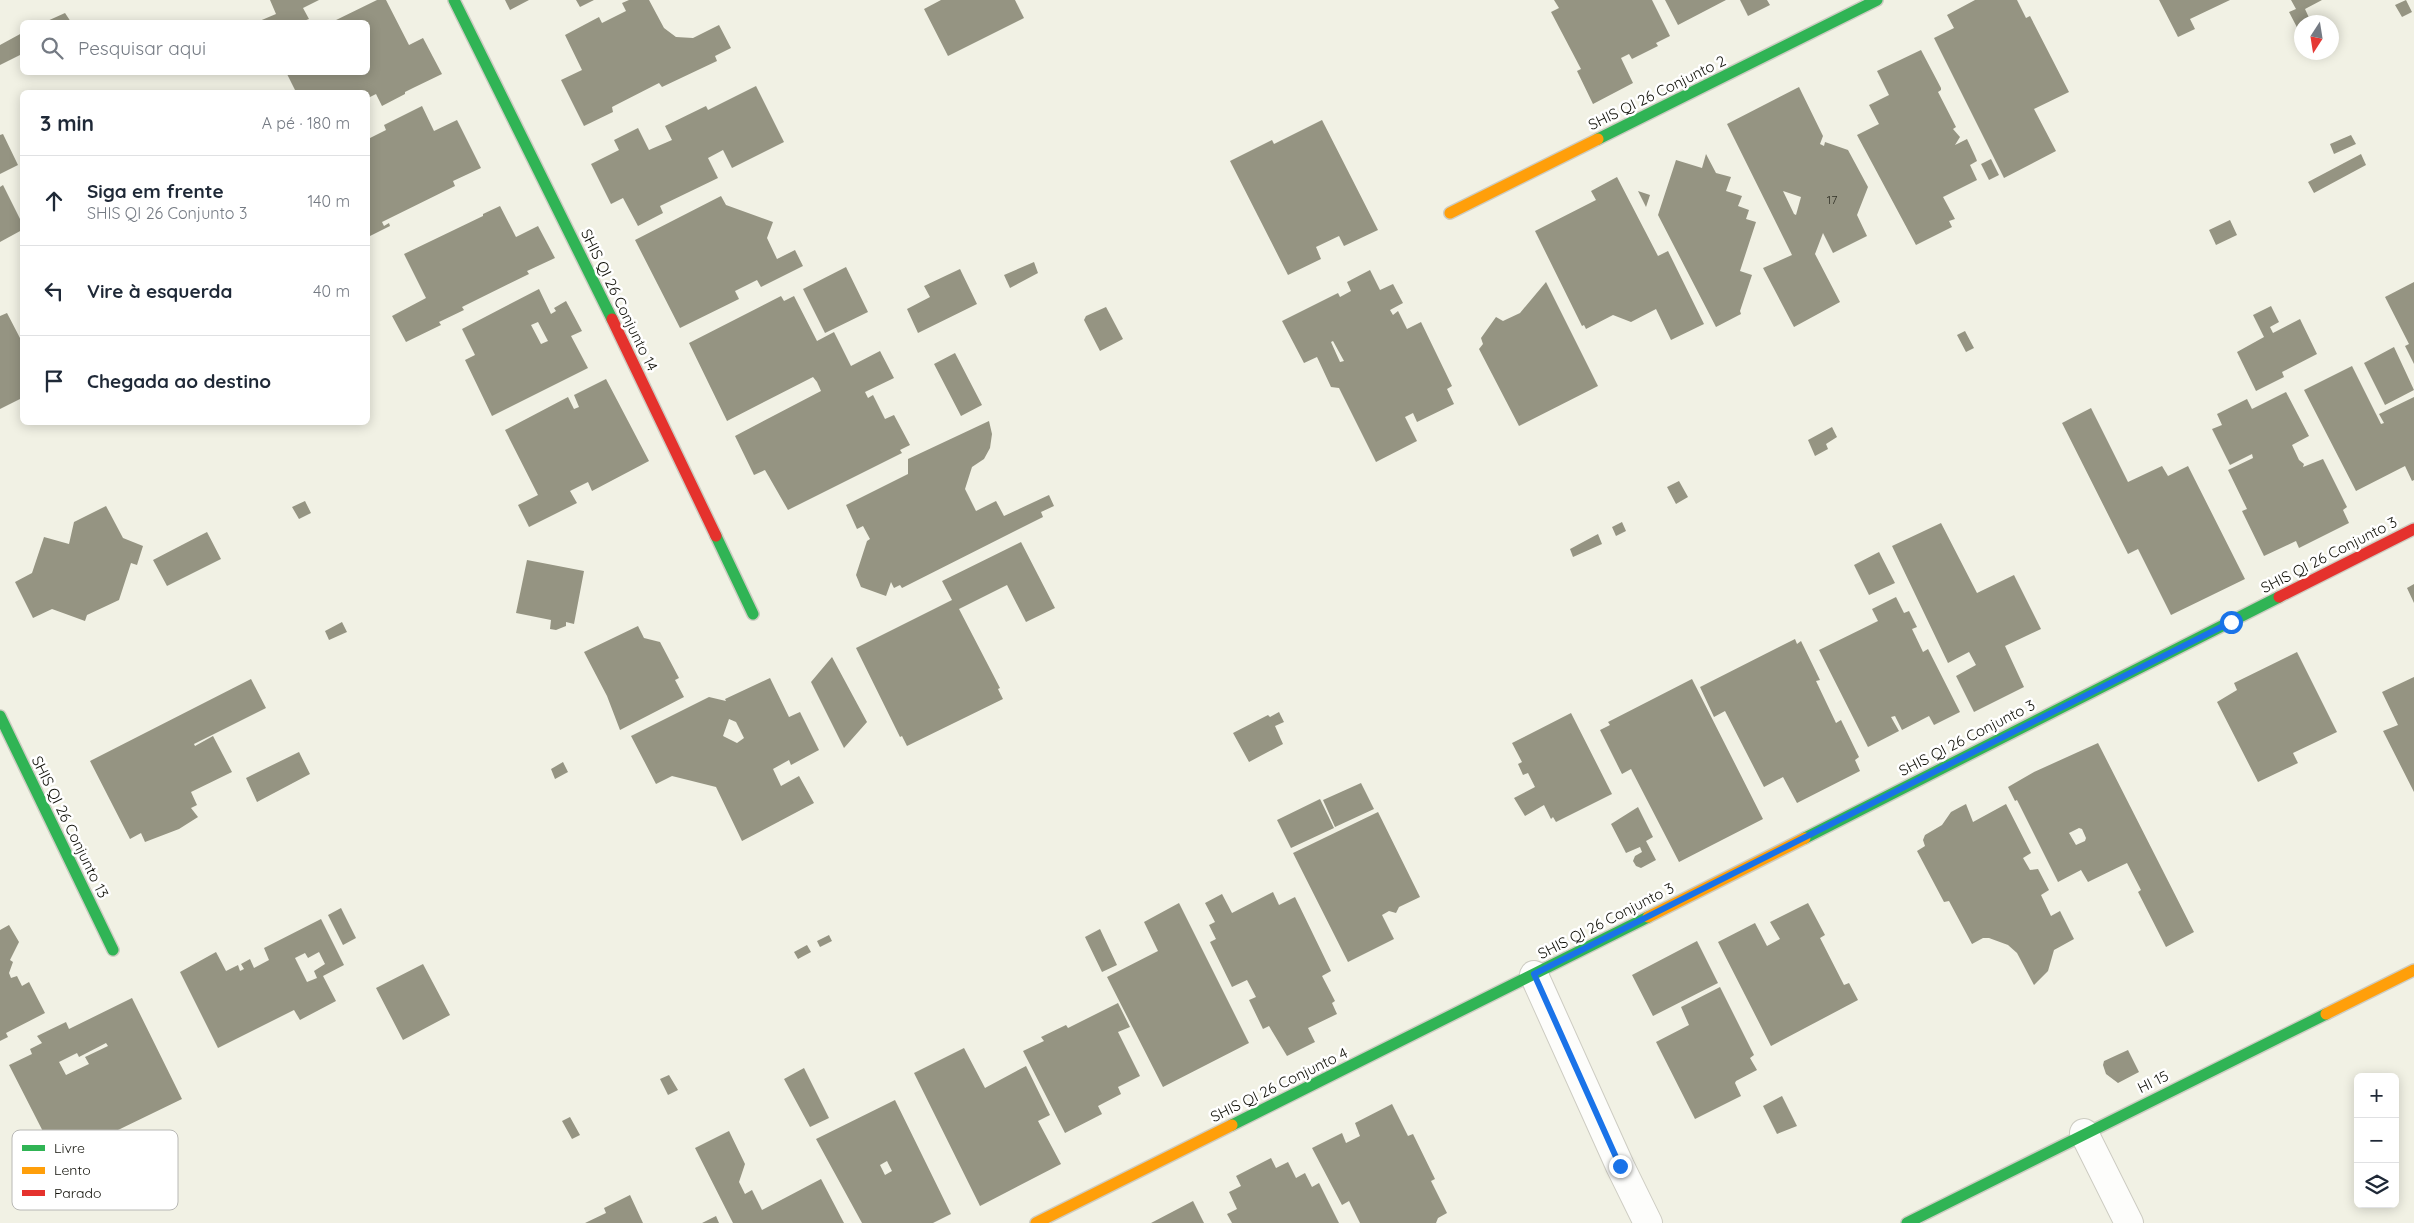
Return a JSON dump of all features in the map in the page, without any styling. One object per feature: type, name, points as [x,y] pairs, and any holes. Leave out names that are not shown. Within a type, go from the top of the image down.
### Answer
[{"type":"street","name":"SHIS QI 26 Conjunto 14","points":[[454,0],[637,370],[753,614]]},
{"type":"street","name":"SHIS QI 26 Conjunto 2","points":[[1450,212],[1877,0]]},
{"type":"street","name":"SHIS QI 26 Conjunto 3","points":[[1534,974],[2414,529]]},
{"type":"street","name":"SHIS QI 26 Conjunto 13","points":[[0,716],[113,950]]},
{"type":"street","name":"HI 15","points":[[1906,1223],[2414,970]]},
{"type":"street","name":"SHIS QI 26 Conjunto 4","points":[[1036,1223],[1534,974]]},
{"type":"street","points":[[1534,974],[1620,1166],[1648,1223]]},
{"type":"street","points":[[2084,1133],[2129,1223]]},
{"type":"building","points":[[270,0],[319,0],[303,8],[309,19],[306,20],[262,20],[276,14]]},
{"type":"building","points":[[377,0],[386,0],[409,45],[423,38],[442,74],[405,92],[405,94],[382,106],[376,94],[370,97],[370,90],[295,90],[288,75],[370,75],[370,20],[336,20]]},
{"type":"building","points":[[505,0],[529,0],[510,10]]},
{"type":"building","points":[[576,0],[594,0],[580,7]]},
{"type":"building","points":[[629,0],[649,0],[664,28],[676,37],[693,38],[719,25],[731,48],[715,56],[717,61],[662,87],[659,83],[612,107],[613,112],[584,126],[561,80],[582,70],[565,35],[599,17],[602,23],[626,11],[622,3]]},
{"type":"building","points":[[941,0],[1015,0],[1024,18],[948,56],[924,9]]},
{"type":"building","points":[[1554,0],[1652,0],[1670,36],[1656,43],[1658,46],[1632,59],[1629,54],[1621,58],[1633,83],[1593,104],[1577,71],[1581,69],[1551,12],[1559,8]]},
{"type":"building","points":[[1665,0],[1726,0],[1678,25]]},
{"type":"building","points":[[1740,0],[1767,0],[1770,5],[1748,16]]},
{"type":"building","points":[[1975,0],[2017,0],[2026,18],[2030,16],[2069,92],[2034,109],[2056,151],[2004,178],[1934,38],[1954,28],[1947,15]]},
{"type":"building","points":[[2159,0],[2230,0],[2190,19],[2195,29],[2178,37]]},
{"type":"building","points":[[2291,0],[2322,0],[2305,9],[2308,15],[2294,15],[2294,22],[2289,12],[2296,9]]},
{"type":"building","points":[[2406,0],[2412,12],[2402,17],[2395,5]]},
{"type":"building","points":[[65,13],[70,20],[49,20]]},
{"type":"building","points":[[20,34],[20,55],[0,65],[0,45]]},
{"type":"building","points":[[1921,50],[1941,88],[1938,92],[1956,127],[1953,129],[1960,137],[1955,145],[1967,139],[1975,156],[1977,161],[1970,165],[1977,180],[1943,197],[1955,219],[1949,221],[1952,227],[1916,245],[1857,135],[1879,124],[1869,105],[1889,95],[1877,71]]},
{"type":"building","points":[[756,86],[784,142],[732,168],[723,150],[708,158],[718,178],[660,206],[663,213],[638,226],[623,198],[611,204],[591,164],[619,150],[614,140],[638,128],[649,150],[672,140],[665,126],[706,106],[708,110]]},
{"type":"building","points":[[1799,87],[1823,136],[1820,144],[1824,146],[1825,142],[1848,150],[1868,187],[1857,215],[1867,236],[1833,253],[1823,233],[1815,254],[1840,302],[1794,327],[1763,268],[1792,255],[1727,124]],"holes":[[[1783,191],[1801,197],[1796,215]]]},
{"type":"building","points":[[422,106],[434,131],[457,120],[481,168],[453,181],[455,186],[382,222],[384,226],[389,223],[390,226],[370,236],[370,138],[386,130],[384,125]]},
{"type":"building","points":[[1322,120],[1378,230],[1344,246],[1339,236],[1316,247],[1321,259],[1288,275],[1230,161],[1272,140],[1274,144]]},
{"type":"building","points":[[3,134],[18,165],[0,174],[0,135]]},
{"type":"building","points":[[2351,135],[2356,144],[2334,154],[2330,144]]},
{"type":"building","points":[[1706,154],[1716,173],[1731,177],[1726,191],[1742,196],[1738,206],[1749,210],[1746,219],[1756,222],[1740,271],[1752,275],[1740,311],[1741,314],[1716,327],[1658,215],[1676,160],[1702,168]]},
{"type":"building","points":[[2361,154],[2366,165],[2314,193],[2308,182]]},
{"type":"building","points":[[1991,159],[1999,175],[1989,180],[1981,164]]},
{"type":"building","points":[[1617,177],[1658,256],[1668,251],[1704,324],[1671,340],[1656,309],[1631,322],[1613,315],[1586,329],[1584,325],[1582,326],[1535,231],[1596,200],[1591,191]]},
{"type":"building","points":[[3,185],[20,219],[20,231],[0,242],[0,187]]},
{"type":"building","points":[[1638,191],[1650,195],[1646,207]]},
{"type":"building","points":[[721,196],[726,205],[773,222],[767,238],[777,259],[795,250],[803,266],[761,287],[757,280],[735,291],[739,299],[680,328],[635,240]]},
{"type":"building","points":[[500,206],[516,237],[538,226],[555,258],[527,271],[529,274],[462,307],[464,310],[439,322],[441,325],[406,342],[392,316],[426,298],[404,254]]},
{"type":"building","points":[[2230,220],[2237,235],[2216,245],[2209,230]]},
{"type":"building","points":[[1034,262],[1038,273],[1010,288],[1004,275]]},
{"type":"building","points":[[846,267],[868,312],[825,333],[803,289]]},
{"type":"building","points":[[960,269],[977,304],[918,333],[907,309],[930,297],[924,286]]},
{"type":"building","points":[[1370,270],[1380,290],[1393,284],[1403,303],[1390,310],[1393,315],[1398,311],[1407,329],[1421,322],[1452,386],[1447,389],[1454,404],[1417,422],[1413,413],[1405,417],[1417,441],[1376,462],[1339,388],[1331,387],[1317,357],[1304,363],[1282,321],[1338,293],[1340,297],[1351,291],[1347,282]],"holes":[[[1333,341],[1344,361],[1340,362],[1331,342]]]},
{"type":"building","points":[[1546,282],[1598,386],[1519,426],[1479,349],[1483,344],[1481,338],[1496,317],[1503,321],[1520,313]]},
{"type":"building","points":[[2414,282],[2414,364],[2405,346],[2409,344],[2385,297]]},
{"type":"building","points":[[539,289],[551,314],[556,311],[554,308],[566,301],[582,331],[571,336],[588,368],[492,416],[465,360],[475,355],[462,329]],"holes":[[[538,322],[548,341],[541,344],[531,325]]]},
{"type":"building","points":[[781,296],[784,301],[794,296],[817,341],[834,332],[851,366],[880,351],[894,378],[865,392],[868,398],[873,395],[885,419],[894,415],[910,445],[900,450],[902,453],[788,510],[765,470],[754,475],[735,436],[821,391],[817,382],[813,377],[727,421],[689,343]]},
{"type":"building","points":[[2271,306],[2279,322],[2270,327],[2273,333],[2300,319],[2317,354],[2282,372],[2284,377],[2256,391],[2237,352],[2264,337],[2253,315]]},
{"type":"building","points":[[1106,307],[1123,339],[1100,351],[1084,320],[1086,316]]},
{"type":"building","points":[[7,313],[20,338],[20,399],[0,409],[0,316]]},
{"type":"building","points":[[1965,331],[1974,348],[1966,352],[1957,335]]},
{"type":"building","points":[[2394,347],[2414,390],[2385,405],[2364,363]]},
{"type":"building","points":[[955,353],[982,405],[961,416],[934,364]]},
{"type":"building","points":[[2352,366],[2381,424],[2384,423],[2379,414],[2414,397],[2414,480],[2412,481],[2405,466],[2356,491],[2304,390]]},
{"type":"building","points":[[606,379],[649,461],[592,491],[588,482],[570,491],[577,503],[529,527],[518,505],[538,495],[505,430],[568,397],[574,409],[579,407],[574,395]]},
{"type":"building","points":[[2286,392],[2309,436],[2292,445],[2299,460],[2304,464],[2303,467],[2323,459],[2347,507],[2343,510],[2349,523],[2299,548],[2296,541],[2264,556],[2242,511],[2247,509],[2228,470],[2253,458],[2252,454],[2230,465],[2212,429],[2222,425],[2217,414],[2247,399],[2252,409]]},
{"type":"building","points":[[2091,408],[2128,482],[2162,466],[2168,476],[2188,466],[2245,579],[2171,615],[2138,549],[2128,554],[2062,423]]},
{"type":"building","points":[[989,421],[992,434],[990,448],[984,459],[972,467],[965,489],[976,511],[996,501],[1004,516],[1049,495],[1054,506],[1041,512],[1043,517],[902,588],[900,585],[894,588],[891,582],[886,596],[861,587],[856,575],[867,541],[870,539],[863,526],[857,529],[846,505],[908,474],[908,459]]},
{"type":"building","points":[[1832,427],[1837,437],[1826,444],[1828,449],[1815,456],[1808,440]]},
{"type":"building","points":[[1679,481],[1688,497],[1676,504],[1667,487]]},
{"type":"building","points":[[305,501],[311,513],[299,519],[292,507]]},
{"type":"building","points":[[106,506],[123,538],[143,546],[137,565],[131,563],[119,600],[87,615],[85,621],[52,609],[33,618],[15,582],[32,573],[44,537],[69,544],[74,522]]},
{"type":"building","points":[[1622,522],[1626,531],[1616,536],[1612,527]]},
{"type":"building","points":[[1941,523],[1977,593],[2014,575],[2041,629],[2005,646],[2024,687],[1974,712],[1956,676],[1976,665],[1969,652],[1948,663],[1892,546]]},
{"type":"building","points":[[207,532],[221,559],[167,586],[153,560]]},
{"type":"building","points":[[1598,534],[1602,544],[1573,557],[1570,549]]},
{"type":"building","points":[[1021,542],[1055,608],[1026,622],[1007,585],[959,609],[1000,688],[998,689],[1003,699],[907,746],[902,736],[900,737],[856,648],[952,600],[942,581]]},
{"type":"building","points":[[1879,552],[1895,583],[1869,595],[1854,565]]},
{"type":"building","points":[[527,560],[584,571],[574,624],[566,622],[566,626],[556,630],[550,629],[551,620],[516,613]]},
{"type":"building","points":[[2414,584],[2414,603],[2407,588]]},
{"type":"building","points":[[1896,597],[1904,613],[1909,611],[1917,627],[1912,629],[1923,652],[1928,649],[1960,712],[1934,725],[1929,716],[1902,730],[1895,716],[1891,717],[1899,731],[1868,747],[1819,650],[1878,621],[1872,609]]},
{"type":"building","points":[[342,622],[347,632],[329,640],[325,631]]},
{"type":"building","points":[[638,626],[644,638],[660,642],[679,678],[675,680],[684,697],[620,730],[607,696],[584,652]]},
{"type":"building","points":[[1795,639],[1797,644],[1801,641],[1820,680],[1816,681],[1836,723],[1841,720],[1859,757],[1855,760],[1860,771],[1797,803],[1783,777],[1764,787],[1725,711],[1714,717],[1700,687]]},
{"type":"building","points":[[2297,652],[2337,732],[2293,753],[2298,763],[2258,782],[2217,702],[2237,690],[2234,683]]},
{"type":"building","points":[[832,657],[867,722],[844,748],[811,682]]},
{"type":"building","points":[[2414,677],[2414,792],[2383,731],[2398,725],[2382,692]]},
{"type":"building","points":[[770,678],[789,717],[800,712],[819,750],[791,765],[789,760],[773,769],[781,786],[799,776],[814,803],[742,841],[716,787],[672,776],[656,784],[631,736],[709,697],[726,701],[725,699]],"holes":[[[729,719],[736,722],[744,738],[737,743],[723,736]]]},
{"type":"building","points":[[251,679],[266,708],[194,744],[195,746],[213,736],[232,772],[191,792],[197,805],[191,808],[198,817],[179,829],[145,842],[141,833],[130,839],[90,761]]},
{"type":"building","points":[[1692,679],[1763,819],[1679,862],[1631,769],[1622,774],[1600,730],[1610,725],[1608,722]]},
{"type":"building","points":[[1279,712],[1284,722],[1275,726],[1283,744],[1249,762],[1233,733],[1268,715],[1270,717]]},
{"type":"building","points":[[1571,713],[1612,794],[1556,822],[1553,817],[1551,819],[1544,805],[1525,816],[1514,798],[1535,787],[1528,773],[1523,775],[1518,764],[1522,762],[1512,743]]},
{"type":"building","points":[[2098,743],[2194,932],[2166,947],[2138,892],[2141,890],[2127,863],[2088,882],[2081,870],[2058,882],[2017,800],[2015,801],[2008,787],[2034,772]],"holes":[[[2079,828],[2082,829],[2086,838],[2085,841],[2076,845],[2069,833]]]},
{"type":"building","points":[[299,752],[310,774],[257,802],[246,778]]},
{"type":"building","points":[[563,762],[568,772],[555,779],[551,769]]},
{"type":"building","points":[[1361,783],[1374,809],[1335,827],[1323,800]]},
{"type":"building","points":[[1320,799],[1334,828],[1291,848],[1277,820]]},
{"type":"building","points":[[1966,804],[1973,822],[2006,804],[2031,853],[2023,858],[2030,870],[2038,869],[2049,890],[2041,895],[2051,916],[2060,911],[2074,939],[2054,950],[2048,971],[2034,985],[2017,953],[2008,945],[1989,938],[1983,938],[1972,944],[1949,901],[1944,902],[1917,851],[1925,846],[1923,840],[1925,835],[1942,825],[1951,812]]},
{"type":"building","points":[[1638,807],[1653,837],[1646,841],[1656,860],[1641,868],[1636,866],[1633,861],[1635,856],[1642,852],[1640,847],[1626,853],[1611,824]]},
{"type":"building","points":[[1378,812],[1420,897],[1399,907],[1396,913],[1389,911],[1382,915],[1394,939],[1348,962],[1293,853]]},
{"type":"building","points":[[1273,892],[1279,905],[1295,897],[1331,971],[1322,976],[1335,1001],[1332,1003],[1337,1014],[1308,1028],[1315,1042],[1287,1056],[1269,1026],[1263,1029],[1249,1000],[1256,997],[1247,980],[1232,987],[1210,942],[1216,939],[1209,925],[1215,922],[1205,903],[1222,894],[1232,913]]},
{"type":"building","points":[[1179,903],[1249,1043],[1163,1087],[1107,977],[1158,951],[1144,922]]},
{"type":"building","points":[[1808,903],[1825,935],[1820,938],[1844,985],[1849,983],[1858,1000],[1771,1046],[1718,942],[1755,923],[1767,946],[1780,939],[1770,922]]},
{"type":"building","points":[[341,908],[356,938],[343,945],[328,915]]},
{"type":"building","points":[[321,919],[344,965],[323,976],[336,1001],[300,1020],[294,1010],[218,1048],[180,972],[216,952],[226,971],[238,965],[240,971],[244,969],[241,964],[250,959],[254,968],[269,960],[264,948]],"holes":[[[319,952],[325,964],[314,971],[317,978],[307,982],[295,958],[305,953],[308,958]]]},
{"type":"building","points":[[9,925],[19,942],[10,960],[13,962],[9,973],[11,978],[17,976],[22,986],[29,982],[45,1013],[6,1033],[8,1037],[0,1041],[0,930]]},
{"type":"building","points":[[1100,929],[1117,965],[1102,972],[1085,937]]},
{"type":"building","points":[[829,935],[832,941],[820,947],[817,941]]},
{"type":"building","points":[[1697,941],[1718,983],[1653,1016],[1632,975]]},
{"type":"building","points":[[807,945],[811,952],[798,959],[794,952]]},
{"type":"building","points":[[423,964],[450,1015],[403,1040],[376,988]]},
{"type":"building","points":[[1720,987],[1754,1055],[1750,1058],[1757,1070],[1736,1081],[1735,1083],[1741,1096],[1695,1119],[1656,1042],[1689,1025],[1681,1007]]},
{"type":"building","points":[[132,998],[182,1099],[118,1130],[42,1130],[9,1065],[32,1054],[30,1049],[42,1043],[37,1036],[66,1022],[69,1029]],"holes":[[[106,1043],[108,1046],[85,1057],[89,1064],[66,1075],[59,1062],[77,1053],[79,1057]]]},
{"type":"building","points":[[1118,1003],[1130,1027],[1118,1032],[1140,1076],[1118,1087],[1121,1094],[1098,1106],[1102,1114],[1065,1133],[1023,1051],[1044,1041],[1041,1037],[1066,1025],[1068,1028]]},
{"type":"building","points":[[964,1048],[985,1088],[1026,1066],[1050,1115],[1038,1121],[1061,1164],[980,1206],[914,1073]]},
{"type":"building","points":[[2128,1050],[2139,1072],[2118,1083],[2106,1074],[2103,1065],[2104,1061]]},
{"type":"building","points":[[804,1068],[829,1118],[810,1127],[784,1079]]},
{"type":"building","points":[[669,1075],[678,1090],[668,1095],[660,1079]]},
{"type":"building","points":[[1782,1096],[1797,1126],[1777,1134],[1763,1106]]},
{"type":"building","points":[[895,1100],[951,1214],[933,1223],[862,1223],[816,1139]],"holes":[[[887,1161],[892,1171],[885,1175],[880,1165]]]},
{"type":"building","points":[[1392,1104],[1408,1136],[1413,1134],[1435,1179],[1431,1181],[1447,1213],[1438,1218],[1436,1223],[1360,1223],[1349,1201],[1342,1205],[1312,1148],[1342,1133],[1346,1143],[1360,1136],[1355,1123]]},
{"type":"building","points":[[570,1117],[580,1135],[572,1139],[562,1121]]},
{"type":"building","points":[[729,1131],[745,1164],[739,1182],[745,1194],[752,1190],[762,1210],[821,1179],[844,1223],[733,1223],[695,1148]]},
{"type":"building","points":[[1271,1158],[1276,1168],[1288,1162],[1296,1178],[1305,1173],[1312,1187],[1319,1183],[1339,1223],[1232,1223],[1227,1214],[1237,1209],[1229,1192],[1241,1186],[1236,1176]]},
{"type":"building","points":[[630,1195],[643,1223],[585,1223],[606,1213],[604,1208]]},
{"type":"building","points":[[1193,1201],[1204,1223],[1151,1223]]},
{"type":"building","points":[[716,1216],[719,1223],[702,1223]]},
{"type":"traffic: fast","points":[[454,0],[612,319]]},
{"type":"traffic: fast","points":[[1598,139],[1877,0]]},
{"type":"traffic: fast","points":[[716,536],[753,614]]},
{"type":"traffic: fast","points":[[1805,838],[2279,597]]},
{"type":"traffic: fast","points":[[0,716],[113,950]]},
{"type":"traffic: fast","points":[[1232,1125],[1648,917]]},
{"type":"traffic: fast","points":[[1907,1223],[2326,1014]]},
{"type":"traffic: slow","points":[[1450,213],[1598,139]]},
{"type":"traffic: slow","points":[[1648,917],[1805,838]]},
{"type":"traffic: slow","points":[[2326,1014],[2414,970]]},
{"type":"traffic: slow","points":[[1036,1223],[1232,1125]]},
{"type":"traffic: jam","points":[[612,319],[716,536]]},
{"type":"traffic: jam","points":[[2279,597],[2414,529]]},
{"type":"route","points":[[1620,1166],[1534,974],[2231,622]]}]
